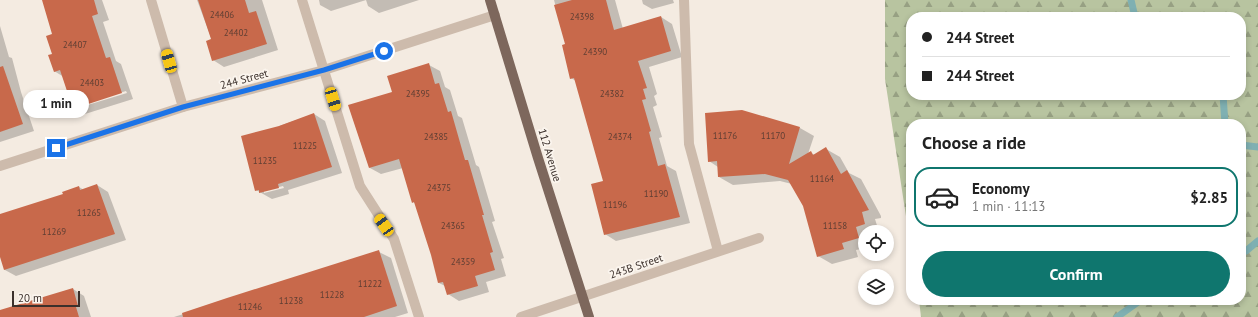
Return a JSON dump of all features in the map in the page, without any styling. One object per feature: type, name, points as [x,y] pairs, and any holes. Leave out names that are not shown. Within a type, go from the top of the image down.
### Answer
[{"type":"main road","name":"112 Avenue","points":[[490,0],[538,158],[589,317]]},
{"type":"street","points":[[151,0],[183,107]]},
{"type":"street","points":[[302,0],[360,186],[394,240],[419,317]]},
{"type":"street","points":[[684,0],[689,144],[718,251]]},
{"type":"street","name":"244 Street","points":[[0,166],[183,107],[324,70],[495,15]]},
{"type":"street","name":"243B Street","points":[[521,317],[759,238]]},
{"type":"green space","points":[[885,0],[1258,0],[1258,317],[921,317],[920,305],[1246,305],[1246,119],[906,119],[906,216],[885,79]]},
{"type":"building","points":[[42,0],[94,0],[98,14],[92,16],[106,58],[110,57],[122,93],[73,109],[60,70],[54,72],[48,55],[52,54],[46,36],[52,34]]},
{"type":"building","points":[[198,0],[245,0],[249,13],[256,11],[267,44],[212,61],[206,41],[211,39]]},
{"type":"building","points":[[572,0],[606,0],[614,30],[661,16],[671,51],[638,61],[647,88],[643,89],[646,99],[642,100],[651,131],[649,132],[658,166],[665,164],[680,217],[604,235],[591,184],[603,181],[574,78],[570,79],[562,45],[565,44],[554,5]]},
{"type":"building","points":[[429,63],[435,84],[439,83],[448,112],[451,111],[465,160],[468,160],[484,215],[482,215],[493,252],[490,253],[495,270],[475,276],[478,286],[447,295],[443,282],[438,283],[431,255],[414,202],[412,203],[399,159],[369,168],[348,105],[392,92],[387,76]]},
{"type":"building","points":[[3,66],[23,124],[0,132],[0,67]]},
{"type":"building","points":[[742,110],[800,127],[789,164],[811,151],[813,155],[826,147],[841,174],[847,170],[869,210],[862,212],[865,224],[858,225],[856,227],[858,238],[842,243],[844,249],[817,257],[803,206],[788,180],[765,174],[718,177],[717,161],[708,162],[705,113]]},
{"type":"building","points":[[314,113],[332,167],[278,184],[279,188],[259,193],[259,190],[255,191],[241,136],[279,126]]},
{"type":"building","points":[[97,184],[115,234],[4,270],[0,257],[0,214],[63,194],[62,192],[79,186],[80,190]]},
{"type":"building","points":[[379,250],[397,306],[364,317],[183,317],[182,313]]},
{"type":"building","points":[[73,288],[78,306],[76,307],[79,317],[0,317],[0,310]]},
{"type":"waterway","points":[[1131,0],[1134,12]]},
{"type":"waterway","points":[[1223,100],[1225,119]]},
{"type":"waterway","points":[[1246,146],[1258,147]]},
{"type":"waterway","points":[[1246,251],[1258,241]]},
{"type":"waterway","points":[[1117,317],[1134,305]]},
{"type":"route","points":[[56,148],[183,107],[324,70],[384,51]]}]
